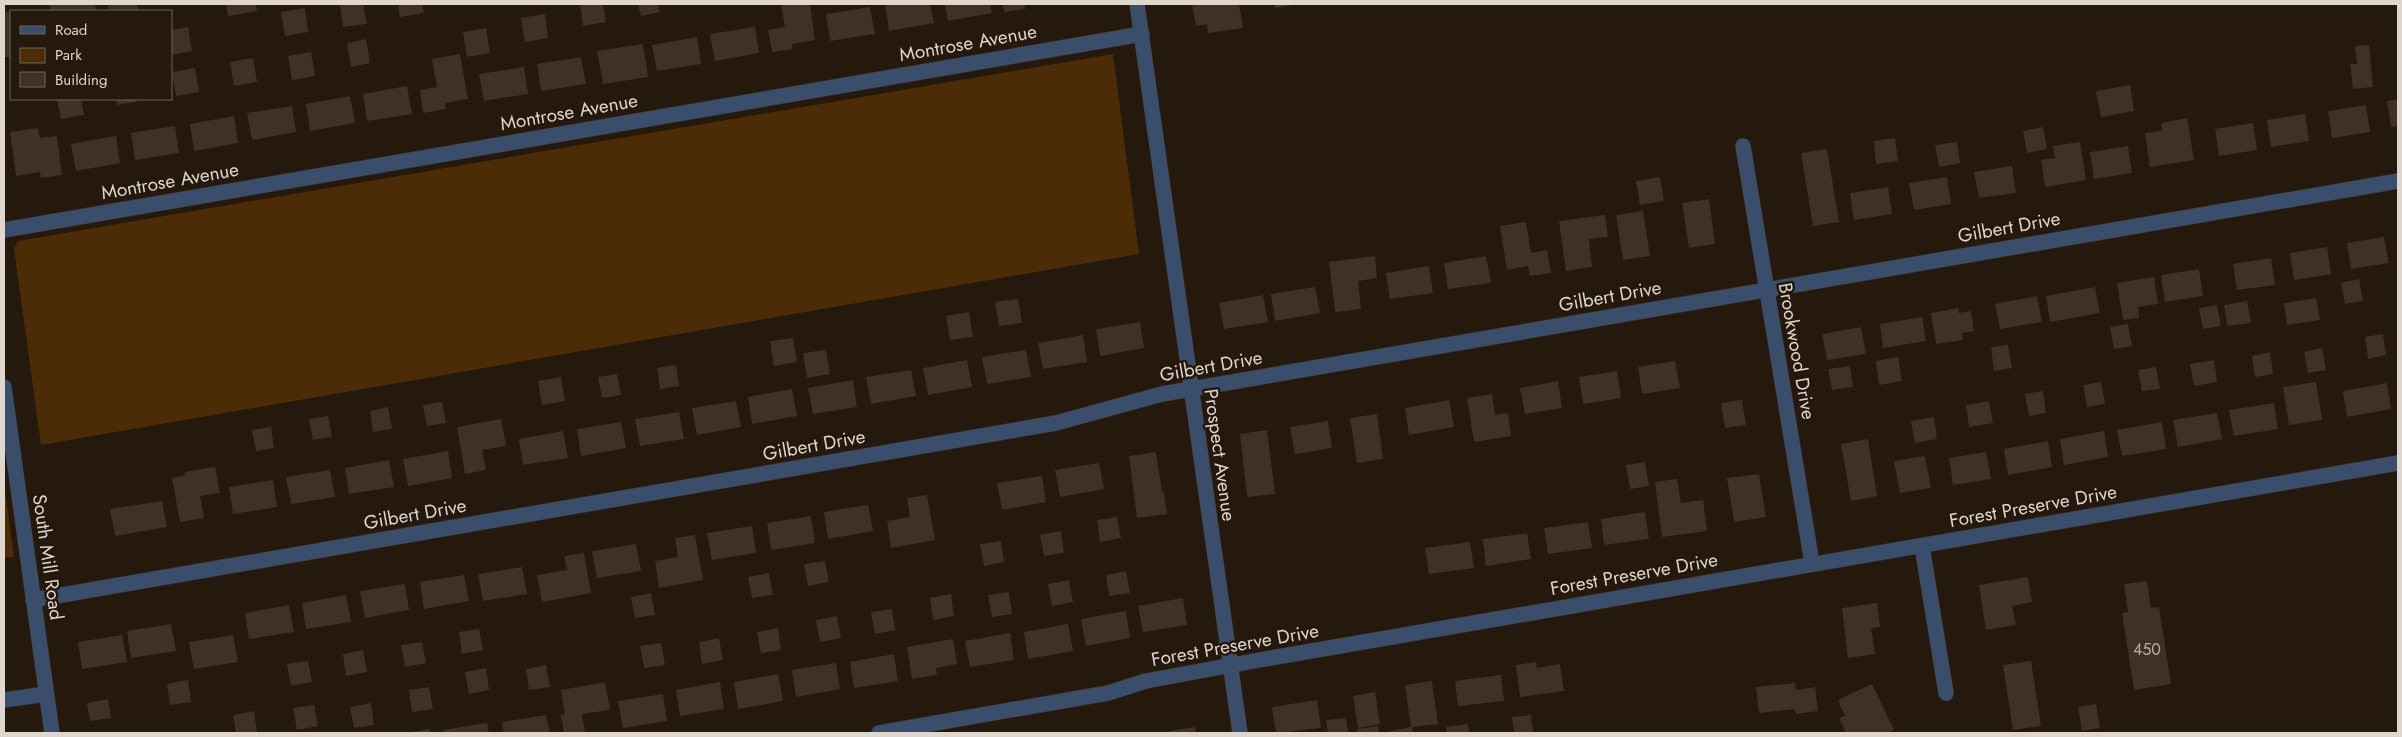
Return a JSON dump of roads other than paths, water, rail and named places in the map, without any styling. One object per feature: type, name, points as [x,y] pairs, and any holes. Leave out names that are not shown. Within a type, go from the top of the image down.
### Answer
[{"type":"street","name":"Prospect Avenue","points":[[1137,4],[1229,666],[1240,733]]},
{"type":"street","name":"Montrose Avenue","points":[[4,230],[1142,34]]},
{"type":"street","name":"Brookwood Drive","points":[[1743,146],[1812,563]]},
{"type":"street","name":"Gilbert Drive","points":[[33,600],[1056,423],[1162,394],[2398,180]]},
{"type":"street","name":"South Mill Road","points":[[4,387],[52,733]]},
{"type":"street","name":"Forest Preserve Drive","points":[[879,733],[1108,693],[1146,681],[1229,666],[1812,563],[1922,546],[2398,463]]},
{"type":"street","points":[[1922,546],[1946,693]]},
{"type":"street","points":[[4,700],[46,694]]}]
